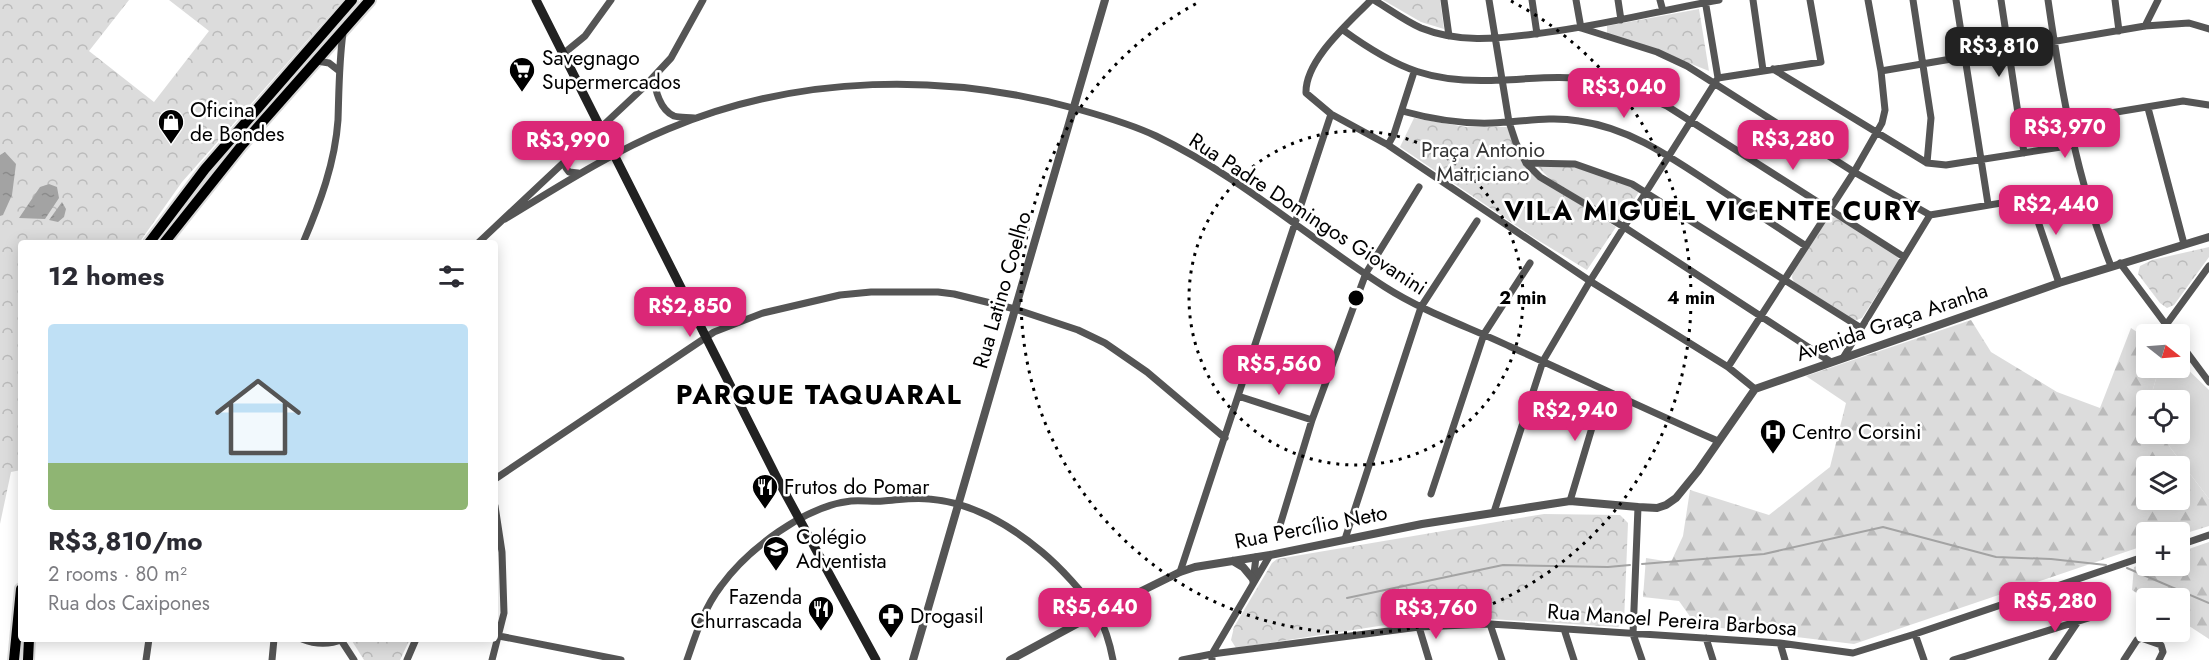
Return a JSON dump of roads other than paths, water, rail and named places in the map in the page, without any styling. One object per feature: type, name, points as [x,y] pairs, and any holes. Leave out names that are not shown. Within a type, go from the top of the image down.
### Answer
[{"type":"main road","points":[[151,240],[205,169],[352,0]]},
{"type":"main road","points":[[166,240],[242,145],[370,0]]},
{"type":"main road","points":[[536,0],[705,338],[799,519],[876,660]]},
{"type":"main road","points":[[14,660],[18,620]]},
{"type":"main road","points":[[28,660],[29,642]]},
{"type":"street","points":[[563,54],[585,36],[611,0]]},
{"type":"street","points":[[481,240],[567,158],[601,130],[654,77],[671,58],[703,0]]},
{"type":"street","name":"Rua Latino Coelho","points":[[913,660],[1105,0]]},
{"type":"street","points":[[1642,660],[1633,634],[1638,507],[1657,508],[1676,498],[1698,471],[1755,389],[1728,367],[1590,281],[1388,145],[1330,114],[1305,92],[1310,70],[1319,57],[1372,0],[1421,28],[1449,36],[1495,39],[1581,28],[1705,1],[1719,0]]},
{"type":"street","points":[[1443,0],[1449,36]]},
{"type":"street","points":[[1489,0],[1509,122],[1526,163],[1540,177],[1624,227],[1831,362]]},
{"type":"street","points":[[1532,0],[1537,34]]},
{"type":"street","points":[[1576,0],[1581,28]]},
{"type":"street","points":[[1618,0],[1621,20]]},
{"type":"street","points":[[1660,0],[1663,11]]},
{"type":"street","points":[[1753,0],[1763,70]]},
{"type":"street","points":[[1717,80],[1763,70],[1821,62],[1810,0]]},
{"type":"street","points":[[1728,367],[1854,171],[1882,123],[1885,110],[1881,71],[1868,0]]},
{"type":"street","points":[[1913,0],[1931,118],[1927,163]]},
{"type":"street","points":[[1956,0],[1988,204]]},
{"type":"street","points":[[2001,0],[2024,153]]},
{"type":"street","points":[[2048,0],[2068,120],[2085,189],[2115,264],[2165,324]]},
{"type":"street","points":[[2115,0],[2119,31]]},
{"type":"street","points":[[2145,26],[2158,0]]},
{"type":"street","points":[[1494,512],[1544,361],[1590,281],[1717,80],[1705,1]]},
{"type":"street","points":[[1881,71],[2145,26],[2189,23],[2209,29]]},
{"type":"street","points":[[1581,28],[1657,52],[1717,80],[1854,171],[1930,214],[2085,189]]},
{"type":"street","points":[[1343,30],[1383,58],[1414,72],[1468,82],[1546,77],[1592,79],[1620,86],[1645,96],[1667,106],[1904,257]]},
{"type":"street","points":[[304,240],[321,201],[330,167],[338,121],[338,70],[343,31]]},
{"type":"street","points":[[317,61],[328,63],[338,70]]},
{"type":"street","points":[[1773,69],[1927,163],[1946,165],[2074,145]]},
{"type":"street","points":[[1388,145],[1414,72]]},
{"type":"street","points":[[654,77],[655,91],[664,107],[673,115],[697,118]]},
{"type":"street","name":"Rua Padre Domingos Giovanini","points":[[505,219],[612,154],[669,128],[755,99],[865,83],[988,90],[1074,108],[1154,135],[1226,174],[1366,273],[1421,308],[1484,334],[1603,391],[1718,441]]},
{"type":"street","points":[[644,87],[655,91]]},
{"type":"street","points":[[2068,120],[2183,101],[2209,105]]},
{"type":"street","points":[[2148,108],[2184,244]]},
{"type":"street","points":[[1402,111],[1423,117],[1462,122],[1554,120],[1592,123],[1626,133],[1669,156],[1806,246]]},
{"type":"street","points":[[1180,572],[1330,114]]},
{"type":"street","points":[[669,128],[673,115]]},
{"type":"street","points":[[567,158],[566,168],[569,172],[581,173]]},
{"type":"street","points":[[1526,163],[1575,164],[1612,175],[1632,184],[1861,328]]},
{"type":"street","points":[[550,175],[558,179],[558,186]]},
{"type":"street","points":[[1278,535],[1312,420],[1366,273],[1419,186]]},
{"type":"street","points":[[2030,198],[2059,283]]},
{"type":"street","points":[[1843,358],[1930,214]]},
{"type":"street","points":[[1345,539],[1421,308],[1477,221]]},
{"type":"street","name":"Avenida Graça Aranha","points":[[1755,389],[2115,264],[2209,237]]},
{"type":"street","points":[[1431,494],[1484,334],[1530,262]]},
{"type":"street","points":[[2167,324],[2208,269]]},
{"type":"street","points":[[498,477],[714,332],[763,313],[840,295],[871,292],[938,292],[1015,309],[1056,322],[1105,343],[1147,372],[1225,438]]},
{"type":"street","points":[[2190,356],[2209,382]]},
{"type":"street","points":[[1570,501],[1603,391]]},
{"type":"street","points":[[1238,396],[1312,420]]},
{"type":"street","points":[[687,660],[701,619],[721,585],[772,534],[799,519],[851,501],[928,498],[958,503],[992,518],[1025,538],[1056,564],[1096,613],[1106,634],[1113,660]]},
{"type":"street","name":"Rua Percílio Neto","points":[[1010,660],[1096,613],[1195,567],[1494,512],[1570,501],[1638,507]]},
{"type":"street","points":[[498,531],[504,580],[504,613],[498,639]]},
{"type":"street","points":[[2190,542],[2209,535]]},
{"type":"street","points":[[1212,657],[1252,583],[1270,555]]},
{"type":"street","points":[[1252,583],[1256,557]]},
{"type":"street","name":"Rua Manoel Pereira Barbosa","points":[[1182,660],[1419,627],[1491,624],[1780,643],[1854,656],[2136,559]]},
{"type":"street","points":[[1232,561],[1243,567],[1252,583]]},
{"type":"street","points":[[1958,659],[2095,616]]},
{"type":"street","points":[[2052,660],[2079,620]]},
{"type":"street","points":[[1491,624],[1502,660]]},
{"type":"street","points":[[1419,627],[1429,660]]},
{"type":"street","points":[[1564,629],[1574,660]]},
{"type":"street","points":[[1915,634],[1924,660]]},
{"type":"street","points":[[499,636],[621,660]]},
{"type":"street","points":[[1706,638],[1713,660]]},
{"type":"street","points":[[2124,660],[2141,638],[2161,645],[2163,652],[2159,660]]},
{"type":"street","points":[[146,660],[149,642]]},
{"type":"street","points":[[272,660],[274,642]]},
{"type":"street","points":[[311,642],[328,644],[335,642]]},
{"type":"street","points":[[343,642],[354,660]]},
{"type":"street","points":[[407,660],[415,642]]},
{"type":"street","points":[[492,660],[497,642]]},
{"type":"street","points":[[1780,643],[1785,660]]},
{"type":"water","points":[[5,152],[16,164],[12,195],[3,215],[0,216],[0,155]]},
{"type":"water","points":[[49,184],[57,187],[59,198],[45,219],[19,218],[40,187]]},
{"type":"water","points":[[62,202],[66,209],[64,217],[58,222],[49,220]]},
{"type":"waterway","points":[[1642,564],[1764,554],[1883,527],[1996,557],[2051,559],[2106,565]]},
{"type":"waterway","points":[[1347,598],[1503,565],[1608,567],[1630,565]]},
{"type":"waterway","points":[[2127,568],[2209,603]]},
{"type":"place","name":"Savegnago Supermercados","points":[[522,93]]},
{"type":"place","name":"Oficina de Bondes","points":[[171,145]]},
{"type":"place","name":"Centro Corsini","points":[[1773,455]]},
{"type":"place","name":"Frutos do Pomar","points":[[765,510]]},
{"type":"place","name":"Colégio Adventista","points":[[776,572]]},
{"type":"place","name":"Fazenda Churrascada","points":[[821,632]]},
{"type":"place","name":"Drogasil","points":[[891,639]]},
{"type":"district","name":"VILA MIGUEL VICENTE CURY","points":[[1713,211]]},
{"type":"district","name":"PARQUE TAQUARAL","points":[[819,395]]},
{"type":"park label","name":"Praça Antonio Matriciano","points":[[1483,162]]}]
